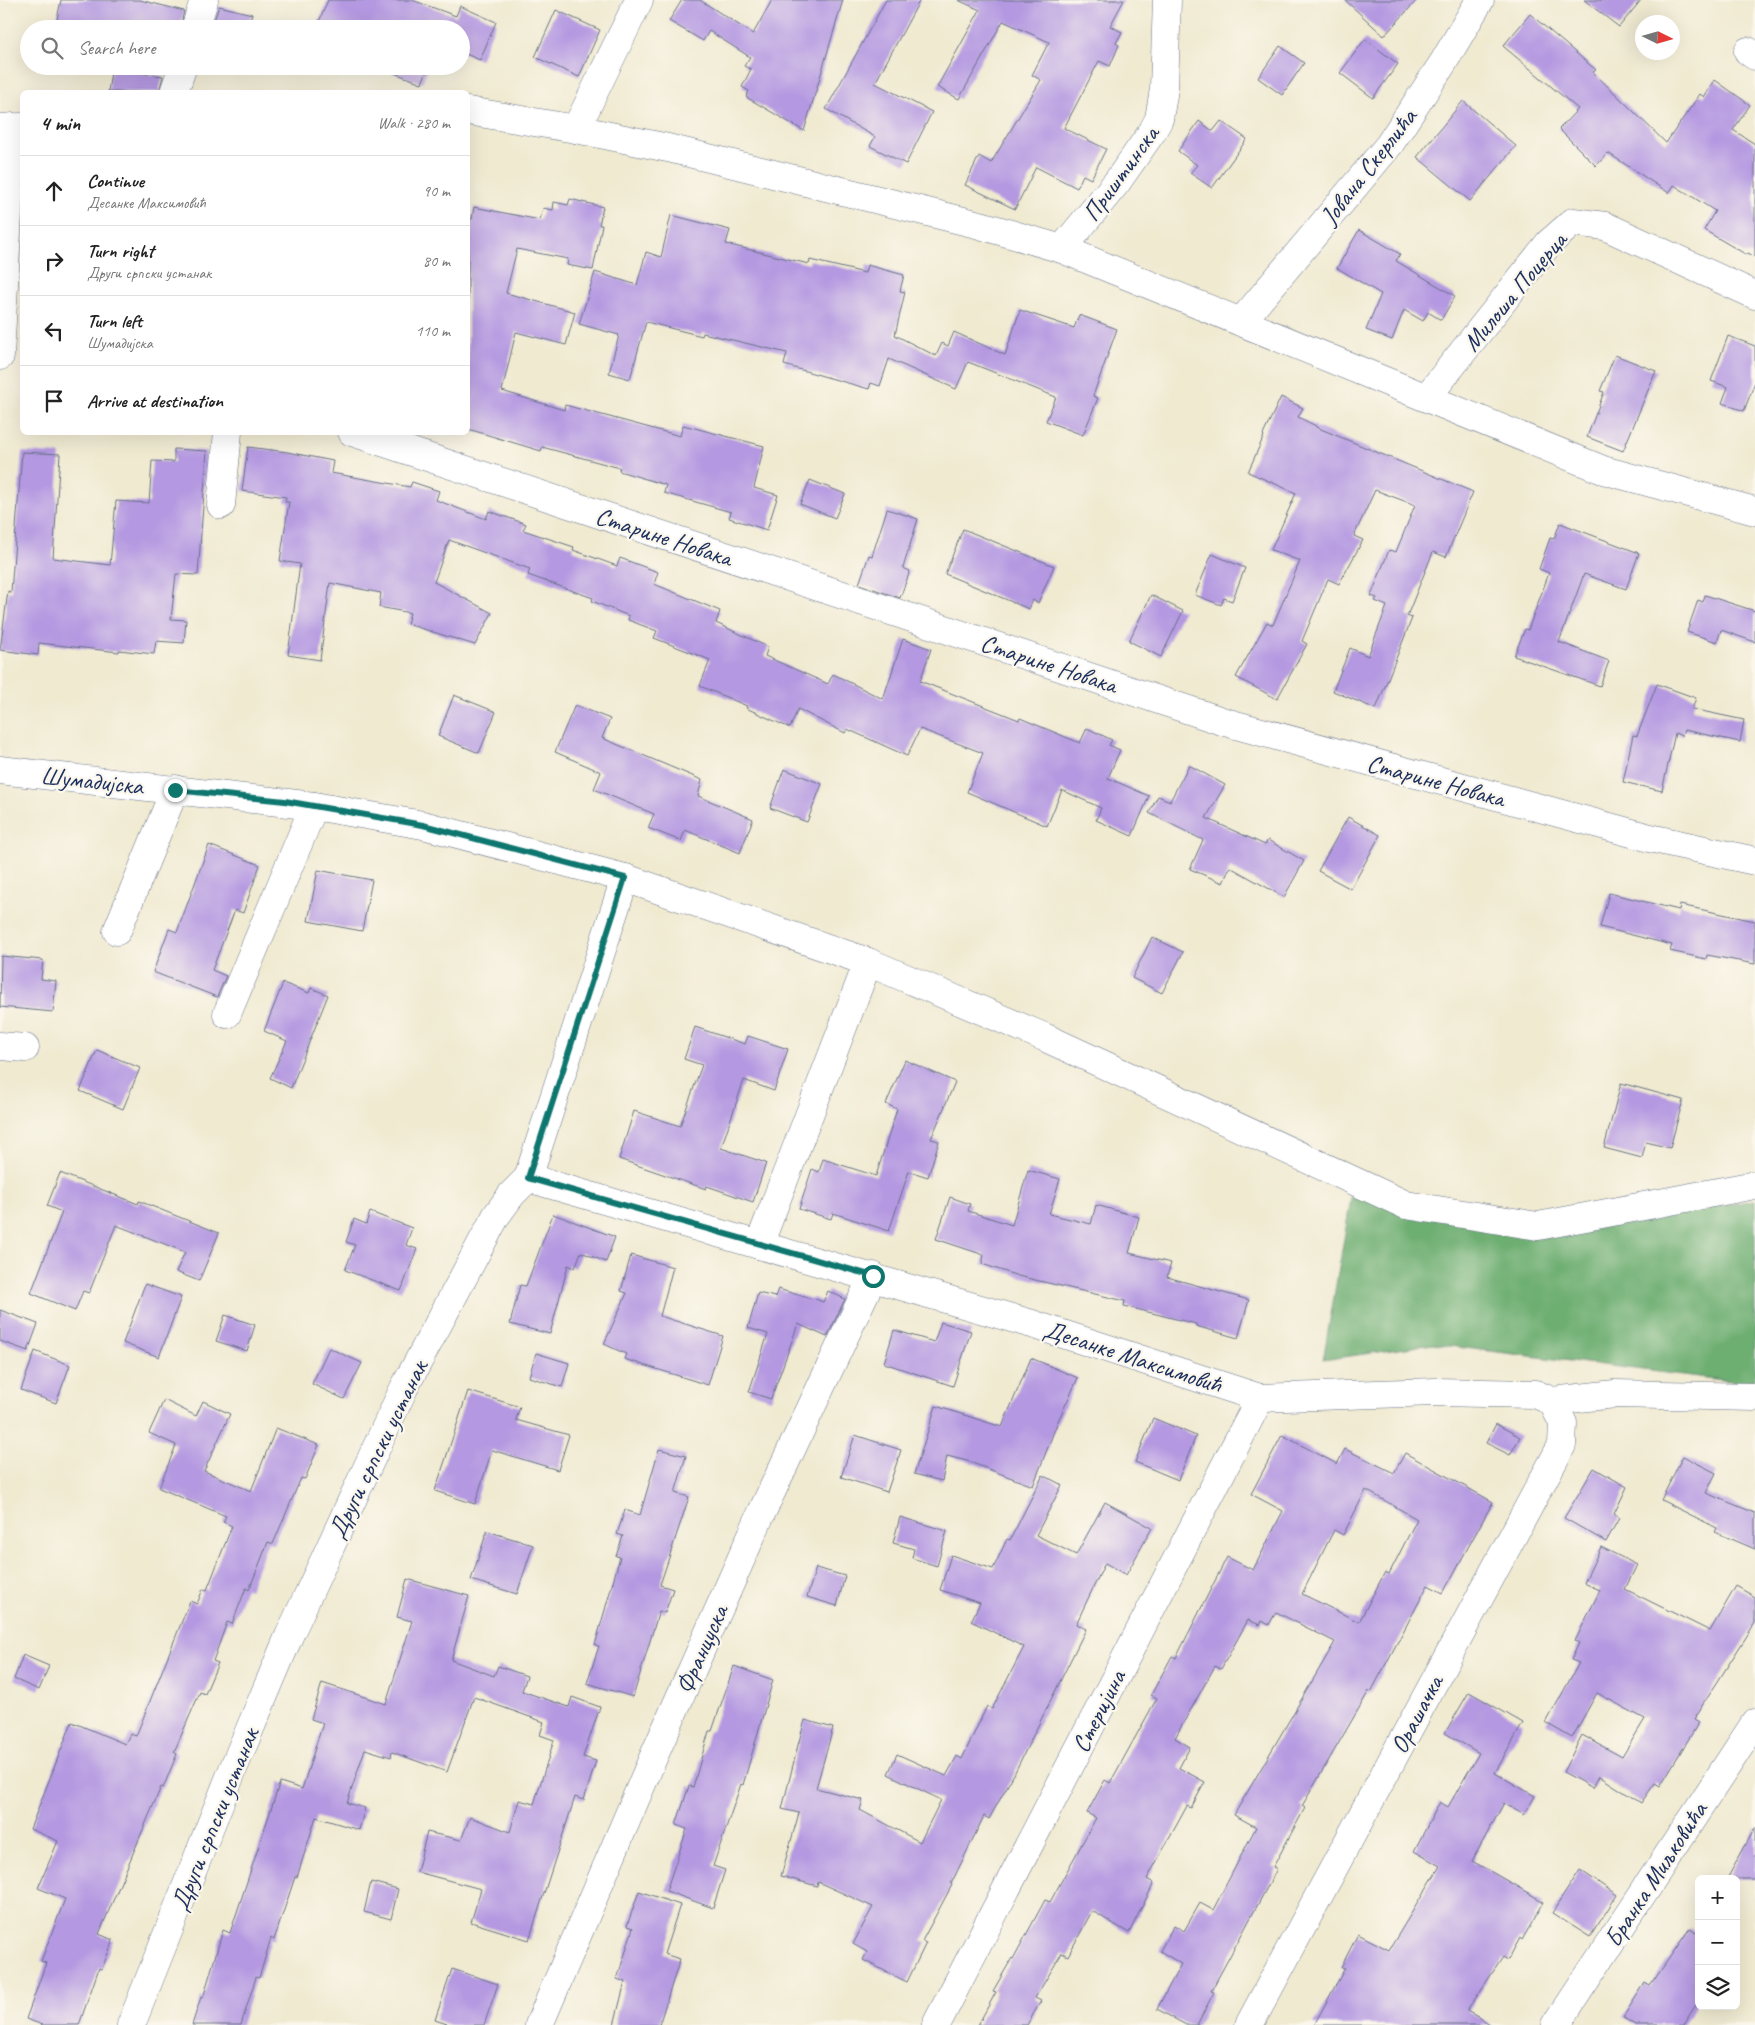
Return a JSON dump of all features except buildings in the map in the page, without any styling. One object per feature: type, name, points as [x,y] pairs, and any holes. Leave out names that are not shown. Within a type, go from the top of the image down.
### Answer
[{"type":"street","points":[[198,20],[204,0]]},
{"type":"street","points":[[576,129],[639,0]]},
{"type":"street","name":"Приштинска","points":[[1062,249],[1117,182],[1159,119],[1164,89],[1167,0]]},
{"type":"street","name":"Јована Скерлића","points":[[1241,322],[1389,145],[1443,63],[1480,0]]},
{"type":"street","points":[[175,90],[180,75]]},
{"type":"street","points":[[470,111],[576,129],[668,148],[980,225],[1062,249],[1603,470],[1755,511]]},
{"type":"street","points":[[0,356],[12,127]]},
{"type":"street","name":"Милоша Поцерца","points":[[1427,398],[1549,243],[1573,222],[1605,226],[1755,295]]},
{"type":"street","points":[[221,505],[228,435]]},
{"type":"street","name":"Старине Новака","points":[[361,435],[1225,722],[1650,838],[1755,861]]},
{"type":"street","name":"Шумадијска","points":[[0,770],[314,806],[423,825],[625,878],[868,962],[1044,1037],[1406,1205],[1538,1226],[1755,1185]]},
{"type":"street","points":[[117,931],[175,790]]},
{"type":"street","points":[[227,1014],[314,806]]},
{"type":"street","name":"Други српски устанак","points":[[131,2025],[233,1769],[289,1636],[404,1388],[496,1216],[512,1194],[528,1178],[625,878]]},
{"type":"street","points":[[759,1245],[868,962]]},
{"type":"street","name":"Десанке Максимовић","points":[[528,1178],[1041,1326],[1260,1398],[1436,1392],[1535,1394],[1552,1401],[1615,1394],[1755,1397]]},
{"type":"street","name":"Француска","points":[[539,2025],[653,1758],[761,1514],[873,1276]]},
{"type":"street","name":"Стеријина","points":[[936,2025],[1260,1398]]},
{"type":"street","name":"Орашачка","points":[[1249,2025],[1562,1445],[1563,1423],[1552,1401]]},
{"type":"street","name":"Бранка Миљковића","points":[[1556,2025],[1755,1723]]},
{"type":"green space","points":[[1354,1181],[1543,1237],[1755,1200],[1755,1384],[1433,1344],[1323,1360]]},
{"type":"route","points":[[175,790],[285,801],[423,825],[625,878],[528,1178],[873,1276]]}]
